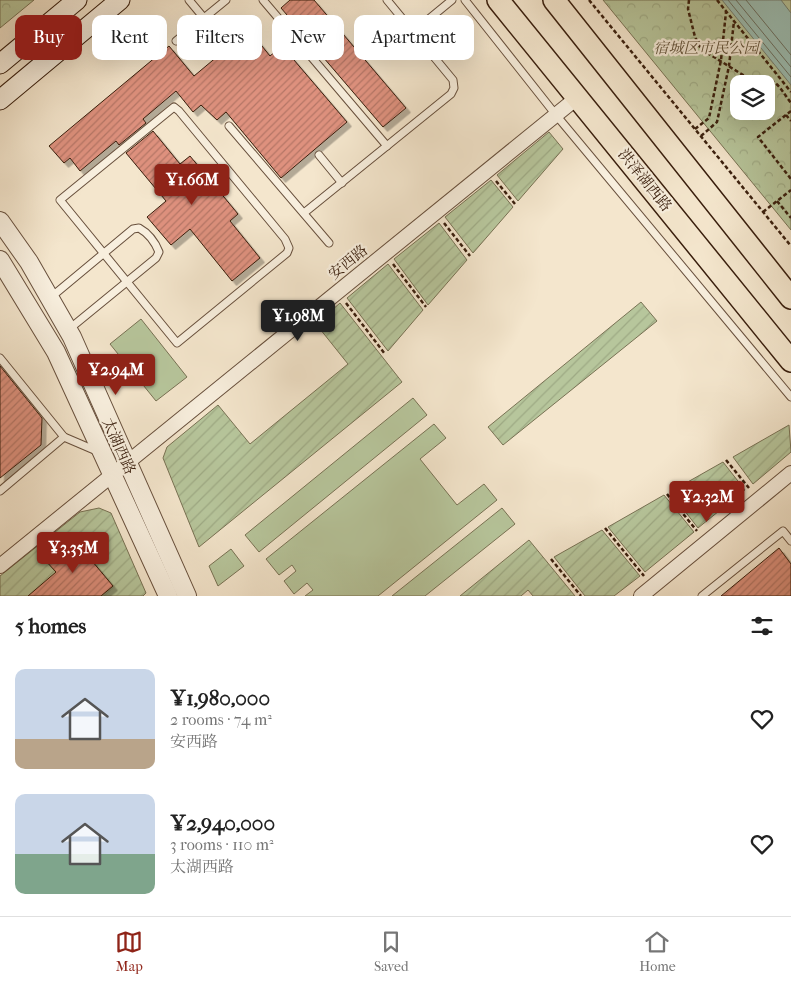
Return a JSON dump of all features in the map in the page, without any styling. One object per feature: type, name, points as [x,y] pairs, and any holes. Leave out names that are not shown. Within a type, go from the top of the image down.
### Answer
[{"type":"main road","points":[[59,15],[77,0]]},
{"type":"main road","points":[[0,100],[120,0]]},
{"type":"main road","name":"洪泽湖西路","points":[[498,0],[791,361]]},
{"type":"main road","points":[[554,0],[791,298]]},
{"type":"main road","points":[[0,64],[15,52]]},
{"type":"main road","points":[[15,52],[10,62],[12,70],[22,76],[32,74]]},
{"type":"street","name":"安西路","points":[[0,566],[578,97]]},
{"type":"street","name":"太湖西路","points":[[0,221],[29,262],[68,330],[187,596]]},
{"type":"street","name":"太湖西路","points":[[0,260],[56,352],[168,596]]},
{"type":"street","points":[[641,596],[791,473]]},
{"type":"lane","points":[[189,0],[202,15]]},
{"type":"lane","points":[[208,15],[226,0]]},
{"type":"lane","points":[[263,0],[387,146]]},
{"type":"lane","points":[[387,0],[399,15]]},
{"type":"lane","points":[[434,15],[452,0]]},
{"type":"lane","points":[[465,0],[556,115],[791,397]]},
{"type":"lane","points":[[304,213],[451,94],[454,88],[453,80],[436,60]]},
{"type":"lane","points":[[174,107],[272,224],[289,248],[287,253],[177,343],[104,253],[60,200],[174,107]]},
{"type":"lane","points":[[229,126],[329,243]]},
{"type":"lane","points":[[319,155],[342,183]]},
{"type":"lane","points":[[50,298],[133,230],[139,228],[144,231],[156,246],[159,252],[156,258],[68,330]]},
{"type":"lane","points":[[0,358],[64,437],[103,454]]},
{"type":"lane","points":[[0,491],[64,437]]},
{"type":"lane","points":[[702,596],[783,531],[791,541]]},
{"type":"path","points":[[589,0],[791,246]]},
{"type":"path","points":[[688,0],[688,9],[695,37],[701,49],[752,80],[765,78],[775,81],[791,102]]},
{"type":"path","points":[[717,0],[791,92]]},
{"type":"path","points":[[695,129],[709,118],[721,60],[726,12]]},
{"type":"path","points":[[701,136],[717,122],[729,66],[734,21]]},
{"type":"path","points":[[791,111],[758,137],[791,179]]},
{"type":"path","points":[[786,115],[791,122]]},
{"type":"path","points":[[487,170],[515,204]]},
{"type":"path","points":[[763,212],[791,190]]},
{"type":"path","points":[[777,201],[791,218]]},
{"type":"path","points":[[436,212],[470,256]]},
{"type":"path","points":[[385,253],[426,308]]},
{"type":"path","points":[[337,292],[385,354]]},
{"type":"path","points":[[726,460],[758,500]]},
{"type":"path","points":[[667,494],[706,542]]},
{"type":"path","points":[[605,528],[653,587]]},
{"type":"path","points":[[551,559],[581,596]]},
{"type":"green space","points":[[0,0],[34,0],[15,15],[0,28]]},
{"type":"green space","name":"宿城区市民公园","points":[[603,0],[791,0],[791,230]]},
{"type":"green space","points":[[549,132],[563,149],[518,201],[497,175]]},
{"type":"green space","points":[[491,180],[513,207],[473,253],[445,217]]},
{"type":"green space","points":[[439,223],[467,260],[428,305],[394,259]]},
{"type":"green space","points":[[388,264],[423,310],[388,351],[347,298]]},
{"type":"green space","points":[[641,302],[657,321],[503,445],[488,427]]},
{"type":"green space","points":[[340,303],[402,382],[199,547],[163,458],[167,447],[218,405],[250,444],[348,364],[316,324]]},
{"type":"green space","points":[[141,319],[187,377],[156,401],[110,344]]},
{"type":"green space","points":[[413,398],[427,415],[259,552],[245,535]]},
{"type":"green space","points":[[434,424],[446,438],[420,459],[457,505],[484,484],[497,500],[378,596],[305,596],[313,590],[307,583],[294,594],[284,581],[296,571],[292,565],[279,575],[266,559]]},
{"type":"green space","points":[[789,425],[791,452],[753,484],[733,457]]},
{"type":"green space","points":[[723,462],[745,490],[698,528],[670,492]]},
{"type":"green space","points":[[664,495],[694,532],[645,572],[608,527]]},
{"type":"green space","points":[[99,508],[111,513],[146,593],[143,596],[0,596],[0,576],[80,512]]},
{"type":"green space","points":[[502,508],[515,524],[425,596],[392,596]]},
{"type":"green space","points":[[602,530],[640,576],[614,596],[585,596],[554,557]]},
{"type":"green space","points":[[529,540],[575,596],[533,596],[528,590],[521,596],[460,596]]},
{"type":"green space","points":[[231,549],[244,566],[218,586],[209,566]]},
{"type":"water","points":[[722,0],[781,0],[791,13],[791,85]]},
{"type":"building","points":[[290,0],[314,0],[327,15],[287,15],[281,8]]},
{"type":"building","points":[[344,35],[354,47],[354,60],[365,60],[406,108],[383,127],[326,60],[344,60]]},
{"type":"building","points":[[169,46],[177,56],[177,60],[181,60],[194,76],[213,60],[262,60],[262,46],[270,56],[272,54],[272,60],[294,60],[347,122],[281,178],[226,112],[217,120],[201,105],[193,112],[176,91],[143,119],[146,123],[119,145],[116,141],[80,171],[70,158],[64,163],[49,146],[152,60],[167,60],[167,48]]},
{"type":"building","points":[[153,131],[180,164],[190,156],[238,214],[230,221],[260,258],[232,281],[190,229],[171,245],[147,217],[166,201],[126,153]]},
{"type":"building","points":[[0,366],[42,418],[41,445],[0,478]]},
{"type":"building","points":[[71,536],[113,586],[101,596],[28,596],[56,572],[44,559]]},
{"type":"building","points":[[779,548],[791,564],[791,596],[721,596]]}]
